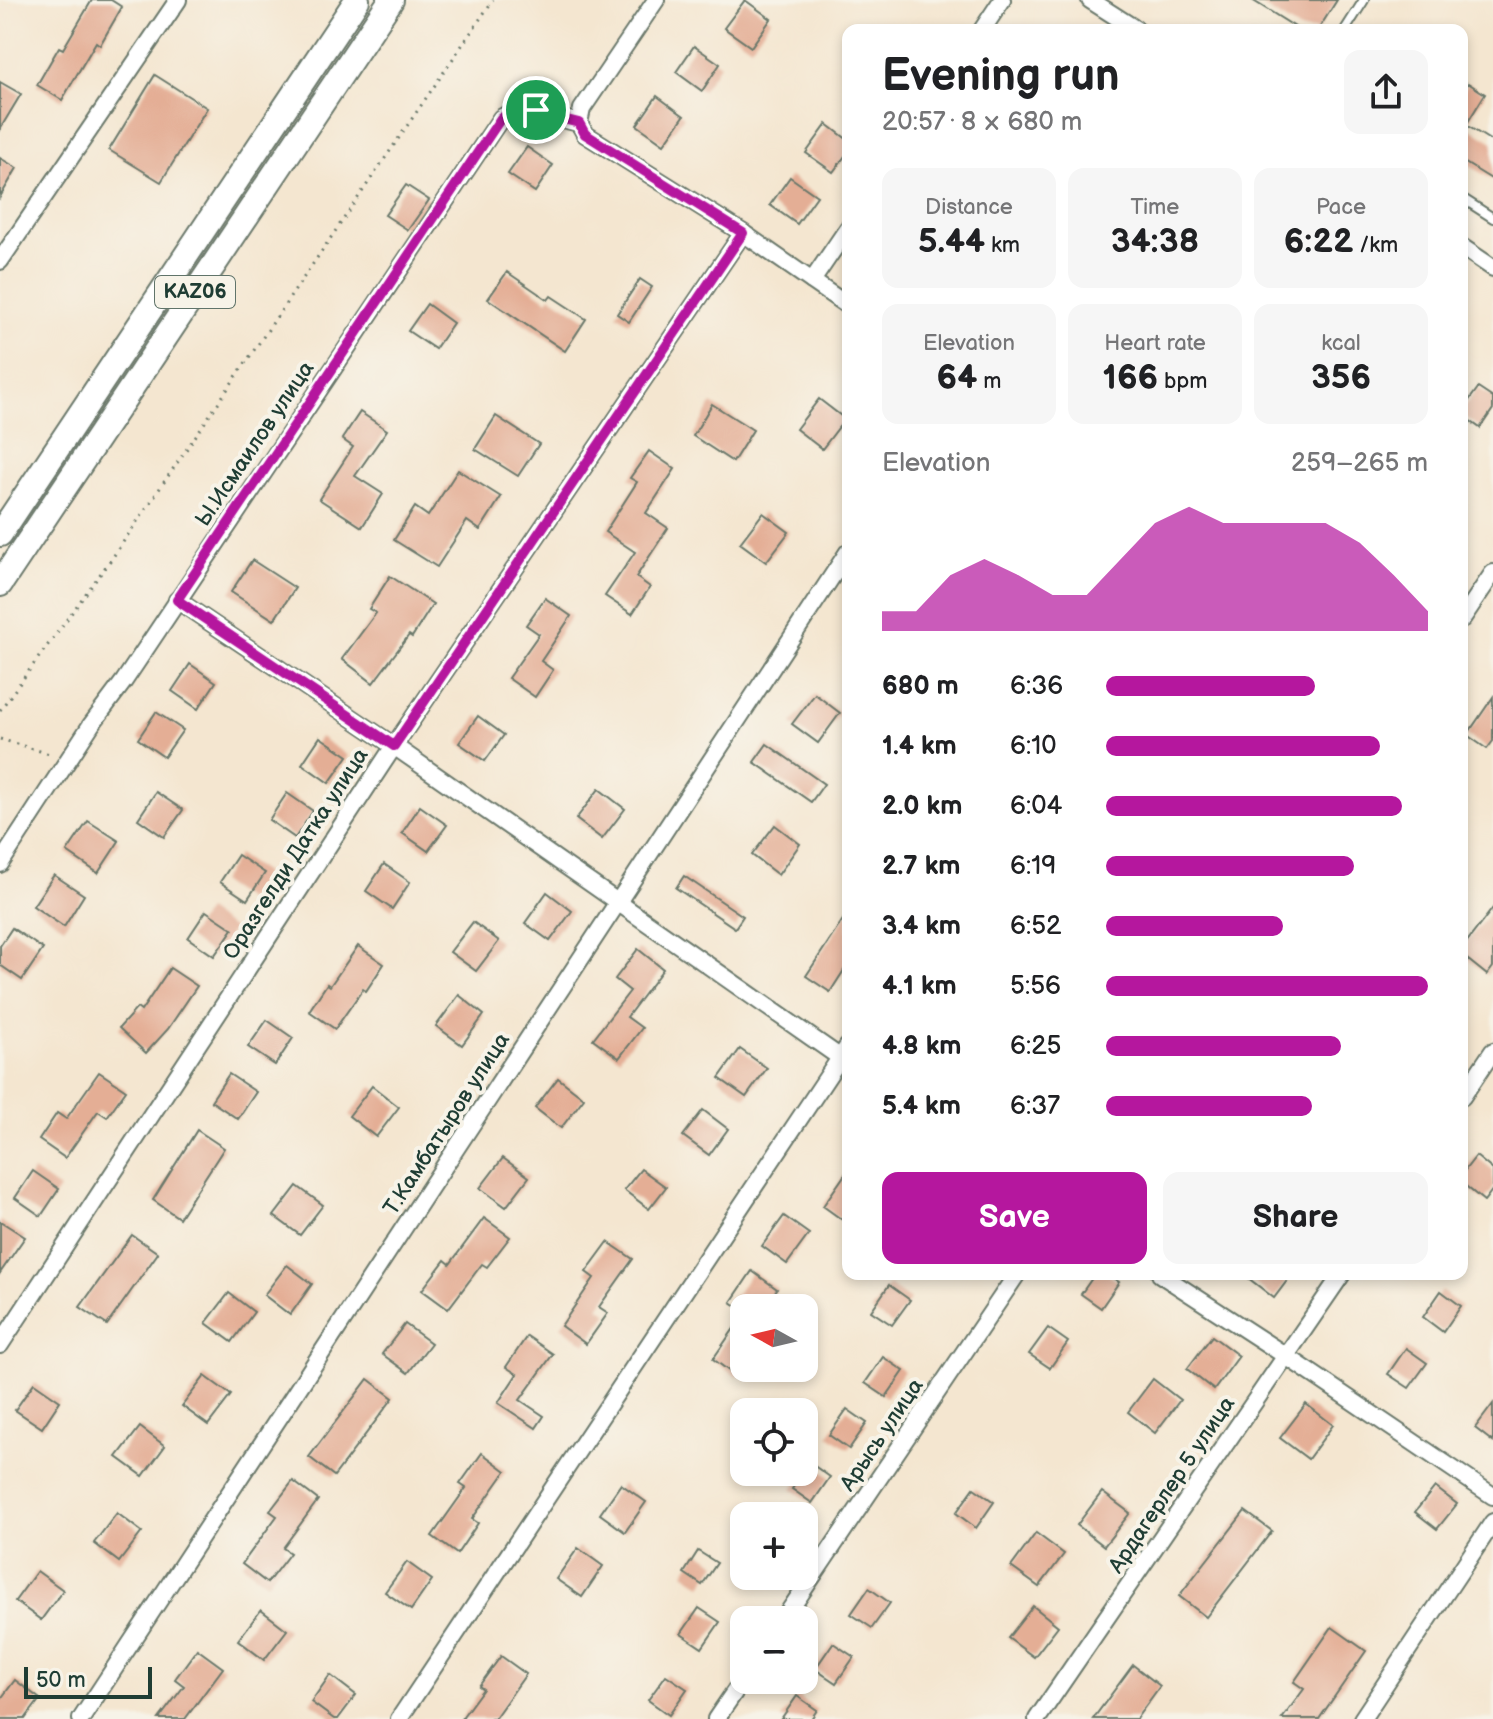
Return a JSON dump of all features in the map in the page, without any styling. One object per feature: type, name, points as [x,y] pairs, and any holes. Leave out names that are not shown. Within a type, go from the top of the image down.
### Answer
[{"type":"main road","name":"KАZ06","points":[[0,534],[357,0]]},
{"type":"main road","name":"KАZ06","points":[[0,584],[9,553],[391,0]]},
{"type":"street","points":[[0,261],[178,0]]},
{"type":"street","points":[[656,0],[582,109],[579,123],[585,134],[743,233],[842,302]]},
{"type":"street","points":[[986,24],[1002,0]]},
{"type":"street","points":[[1090,0],[1128,24]]},
{"type":"street","name":"Ы.Исмаилов улица","points":[[0,864],[501,118],[519,108],[579,123]]},
{"type":"street","name":"Оразгелди Датка улица","points":[[0,1345],[394,746],[743,233]]},
{"type":"street","points":[[812,281],[842,237]]},
{"type":"street","points":[[1468,251],[1493,268]]},
{"type":"street","name":"Т.Камбатыров улица","points":[[81,1719],[842,561]]},
{"type":"street","points":[[1468,610],[1493,573]]},
{"type":"street","points":[[177,600],[394,746],[618,904],[842,1053]]},
{"type":"street","points":[[1468,1088],[1493,1051]]},
{"type":"street","points":[[399,1719],[842,1059]]},
{"type":"street","name":"Арысь улица","points":[[792,1606],[1013,1280]]},
{"type":"street","points":[[1169,1280],[1493,1496]]},
{"type":"street","name":"Ардагерлер 5 улица","points":[[1037,1719],[1338,1280]]},
{"type":"street","points":[[1362,1719],[1493,1522]]},
{"type":"street","points":[[716,1719],[733,1694]]},
{"type":"lane","points":[[1349,24],[1364,0]]},
{"type":"lane","points":[[1468,202],[1493,218]]},
{"type":"path","points":[[0,710],[115,554],[493,0]]},
{"type":"path","points":[[0,739],[68,760]]},
{"type":"building","points":[[92,0],[111,0],[122,7],[100,45],[96,42],[62,100],[37,85]]},
{"type":"building","points":[[745,0],[771,19],[751,47],[724,28]]},
{"type":"building","points":[[1252,0],[1337,0],[1322,24],[1290,24]]},
{"type":"building","points":[[694,46],[720,64],[702,91],[676,72]]},
{"type":"building","points":[[155,75],[207,108],[161,182],[109,150]]},
{"type":"building","points":[[0,82],[21,94],[0,129]]},
{"type":"building","points":[[1468,83],[1485,94],[1468,122]]},
{"type":"building","points":[[657,96],[684,116],[664,144],[637,125]]},
{"type":"building","points":[[827,124],[842,135],[842,160],[833,172],[806,153]]},
{"type":"building","points":[[1468,126],[1493,142],[1493,180],[1468,165]]},
{"type":"building","points":[[527,147],[553,165],[535,192],[508,174]]},
{"type":"building","points":[[0,158],[17,168],[0,197]]},
{"type":"building","points":[[790,177],[817,196],[797,224],[770,205]]},
{"type":"building","points":[[406,185],[429,200],[408,230],[385,215]]},
{"type":"building","points":[[507,272],[548,300],[551,296],[586,319],[565,351],[488,299]]},
{"type":"building","points":[[640,279],[652,287],[629,322],[617,314]]},
{"type":"building","points":[[427,304],[453,323],[435,349],[408,331]]},
{"type":"building","points":[[1478,388],[1493,398],[1493,409],[1480,428],[1468,419],[1468,402]]},
{"type":"building","points":[[819,399],[842,417],[842,423],[822,449],[796,429]]},
{"type":"building","points":[[712,404],[753,430],[733,462],[693,436]]},
{"type":"building","points":[[360,412],[387,430],[355,476],[383,494],[362,527],[319,499],[353,447],[342,439]]},
{"type":"building","points":[[496,416],[539,444],[518,476],[475,449]]},
{"type":"building","points":[[649,451],[675,469],[646,513],[668,528],[636,577],[650,587],[632,614],[605,596],[635,552],[605,532],[637,482],[630,478]]},
{"type":"building","points":[[458,470],[501,497],[480,530],[467,521],[437,567],[394,540],[415,507],[428,516]]},
{"type":"building","points":[[763,513],[789,532],[766,562],[740,543]]},
{"type":"building","points":[[252,560],[295,588],[274,620],[231,592]]},
{"type":"building","points":[[390,576],[433,604],[412,637],[409,635],[373,683],[342,659],[376,613],[369,609]]},
{"type":"building","points":[[545,598],[571,616],[541,661],[553,670],[535,697],[508,678],[539,634],[526,625]]},
{"type":"building","points":[[190,664],[216,682],[198,709],[172,691]]},
{"type":"building","points":[[815,694],[840,713],[818,743],[792,724]]},
{"type":"building","points":[[1493,697],[1493,741],[1487,749],[1468,734]]},
{"type":"building","points":[[156,712],[183,730],[164,757],[138,739]]},
{"type":"building","points":[[478,716],[504,735],[485,761],[459,743]]},
{"type":"building","points":[[320,737],[348,756],[329,783],[302,764]]},
{"type":"building","points":[[767,744],[824,784],[811,802],[754,762]]},
{"type":"building","points":[[599,789],[625,809],[602,839],[576,819]]},
{"type":"building","points":[[156,792],[183,810],[164,837],[138,819]]},
{"type":"building","points":[[287,793],[313,811],[295,838],[269,820]]},
{"type":"building","points":[[420,806],[447,825],[428,851],[402,833]]},
{"type":"building","points":[[88,821],[119,841],[98,873],[67,852]]},
{"type":"building","points":[[775,825],[800,844],[778,875],[752,855]]},
{"type":"building","points":[[238,855],[265,873],[247,900],[220,882]]},
{"type":"building","points":[[384,864],[410,882],[392,909],[366,891]]},
{"type":"building","points":[[54,875],[84,895],[64,927],[33,906]]},
{"type":"building","points":[[684,876],[743,916],[735,928],[676,888]]},
{"type":"building","points":[[547,892],[572,911],[550,941],[525,923]]},
{"type":"building","points":[[1493,908],[1493,967],[1487,975],[1468,960],[1468,940]]},
{"type":"building","points":[[206,911],[233,929],[214,956],[188,938]]},
{"type":"building","points":[[842,921],[842,973],[830,992],[806,976]]},
{"type":"building","points":[[473,922],[499,941],[476,971],[450,952]]},
{"type":"building","points":[[12,928],[43,949],[22,980],[0,965],[0,946]]},
{"type":"building","points":[[358,946],[384,964],[335,1029],[309,1011]]},
{"type":"building","points":[[638,949],[663,969],[627,1017],[642,1028],[619,1058],[593,1039],[630,991],[615,979]]},
{"type":"building","points":[[170,968],[197,986],[168,1029],[146,1053],[119,1028],[137,1008],[141,1011]]},
{"type":"building","points":[[459,995],[484,1015],[462,1045],[436,1026]]},
{"type":"building","points":[[267,1020],[293,1038],[275,1065],[248,1047]]},
{"type":"building","points":[[740,1049],[767,1068],[746,1097],[719,1078]]},
{"type":"building","points":[[99,1072],[126,1090],[107,1117],[98,1111],[65,1158],[39,1140],[57,1113],[66,1119]]},
{"type":"building","points":[[229,1074],[256,1092],[238,1119],[211,1101]]},
{"type":"building","points":[[558,1078],[584,1098],[561,1128],[535,1108]]},
{"type":"building","points":[[372,1086],[399,1107],[376,1137],[349,1116]]},
{"type":"building","points":[[703,1110],[728,1129],[709,1155],[683,1136]]},
{"type":"building","points":[[197,1130],[224,1148],[179,1218],[153,1200]]},
{"type":"building","points":[[1476,1156],[1493,1170],[1493,1189],[1484,1201],[1468,1188],[1468,1166]]},
{"type":"building","points":[[503,1158],[529,1177],[506,1207],[480,1188]]},
{"type":"building","points":[[641,1169],[666,1187],[649,1209],[624,1190]]},
{"type":"building","points":[[33,1171],[59,1189],[41,1216],[15,1198]]},
{"type":"building","points":[[842,1179],[842,1220],[823,1206]]},
{"type":"building","points":[[297,1186],[323,1205],[300,1235],[274,1216]]},
{"type":"building","points":[[784,1216],[809,1234],[787,1264],[762,1246]]},
{"type":"building","points":[[484,1218],[510,1237],[487,1267],[482,1264],[448,1309],[422,1290],[445,1260],[450,1264]]},
{"type":"building","points":[[0,1221],[25,1237],[0,1273]]},
{"type":"building","points":[[132,1235],[158,1253],[107,1325],[80,1307]]},
{"type":"building","points":[[608,1242],[633,1259],[599,1307],[608,1313],[586,1344],[561,1326],[594,1278],[586,1272]]},
{"type":"building","points":[[287,1265],[312,1284],[290,1315],[264,1295]]},
{"type":"building","points":[[752,1271],[777,1289],[774,1294],[736,1294]]},
{"type":"building","points":[[1091,1280],[1119,1282],[1101,1308],[1081,1294]]},
{"type":"building","points":[[1251,1280],[1288,1280],[1274,1298]]},
{"type":"building","points":[[889,1285],[910,1300],[892,1325],[871,1311]]},
{"type":"building","points":[[1441,1291],[1461,1306],[1443,1332],[1423,1317]]},
{"type":"building","points":[[229,1293],[254,1312],[232,1342],[206,1323]]},
{"type":"building","points":[[405,1324],[431,1343],[408,1373],[382,1354]]},
{"type":"building","points":[[1048,1328],[1068,1342],[1050,1368],[1029,1354]]},
{"type":"building","points":[[730,1334],[730,1372],[713,1359]]},
{"type":"building","points":[[527,1336],[553,1354],[520,1400],[544,1416],[536,1428],[498,1403],[517,1374],[506,1367]]},
{"type":"building","points":[[1212,1336],[1239,1356],[1214,1390],[1187,1369]]},
{"type":"building","points":[[1406,1348],[1427,1363],[1409,1388],[1388,1374]]},
{"type":"building","points":[[883,1357],[904,1371],[886,1397],[865,1383]]},
{"type":"building","points":[[205,1376],[231,1395],[208,1425],[182,1406]]},
{"type":"building","points":[[368,1379],[393,1398],[334,1476],[309,1457]]},
{"type":"building","points":[[1153,1379],[1180,1400],[1155,1433],[1128,1412]]},
{"type":"building","points":[[34,1383],[60,1401],[42,1428],[15,1410]]},
{"type":"building","points":[[1306,1404],[1333,1425],[1308,1459],[1280,1438]]},
{"type":"building","points":[[1493,1404],[1493,1442],[1475,1428]]},
{"type":"building","points":[[847,1409],[867,1423],[849,1449],[829,1435]]},
{"type":"building","points":[[140,1427],[165,1446],[143,1476],[117,1457]]},
{"type":"building","points":[[482,1453],[506,1471],[472,1519],[478,1523],[457,1554],[432,1536],[466,1488],[460,1484]]},
{"type":"building","points":[[818,1469],[830,1477],[813,1502],[792,1489],[794,1486],[818,1486]]},
{"type":"building","points":[[293,1481],[318,1500],[283,1548],[290,1553],[267,1583],[242,1564],[277,1516],[270,1511]]},
{"type":"building","points":[[621,1484],[646,1502],[625,1532],[600,1514]]},
{"type":"building","points":[[1435,1487],[1457,1504],[1437,1529],[1415,1512]]},
{"type":"building","points":[[974,1488],[994,1502],[976,1528],[956,1513]]},
{"type":"building","points":[[1102,1492],[1130,1513],[1104,1546],[1077,1525]]},
{"type":"building","points":[[1245,1511],[1272,1531],[1206,1617],[1179,1596]]},
{"type":"building","points":[[117,1513],[142,1532],[119,1562],[94,1543]]},
{"type":"building","points":[[1036,1533],[1064,1554],[1039,1587],[1011,1567]]},
{"type":"building","points":[[578,1548],[603,1566],[582,1597],[556,1579]]},
{"type":"building","points":[[698,1551],[717,1563],[702,1585],[684,1573]]},
{"type":"building","points":[[407,1562],[432,1580],[411,1610],[385,1592]]},
{"type":"building","points":[[37,1571],[63,1590],[41,1620],[15,1601]]},
{"type":"building","points":[[869,1588],[890,1603],[872,1628],[851,1614]]},
{"type":"building","points":[[1033,1606],[1058,1626],[1034,1657],[1008,1638]]},
{"type":"building","points":[[699,1608],[720,1622],[702,1648],[681,1634]]},
{"type":"building","points":[[261,1610],[287,1630],[264,1660],[238,1640]]},
{"type":"building","points":[[1332,1627],[1366,1651],[1319,1719],[1282,1719],[1304,1689],[1294,1682]]},
{"type":"building","points":[[833,1643],[854,1657],[836,1683],[818,1671],[818,1665]]},
{"type":"building","points":[[197,1649],[223,1668],[185,1719],[159,1719],[184,1686],[175,1679]]},
{"type":"building","points":[[501,1656],[526,1674],[494,1719],[461,1719],[483,1689],[479,1686]]},
{"type":"building","points":[[1133,1665],[1160,1686],[1136,1719],[1093,1719]]},
{"type":"building","points":[[330,1675],[356,1695],[338,1719],[311,1702]]},
{"type":"building","points":[[666,1675],[687,1689],[669,1715],[648,1700]]},
{"type":"building","points":[[15,1680],[40,1699],[25,1719],[0,1719],[0,1700]]},
{"type":"building","points":[[797,1696],[817,1710],[811,1719],[781,1719]]},
{"type":"route","points":[[519,108],[536,110],[579,123],[585,134],[743,233],[394,746],[177,600],[501,118],[519,108]]}]
